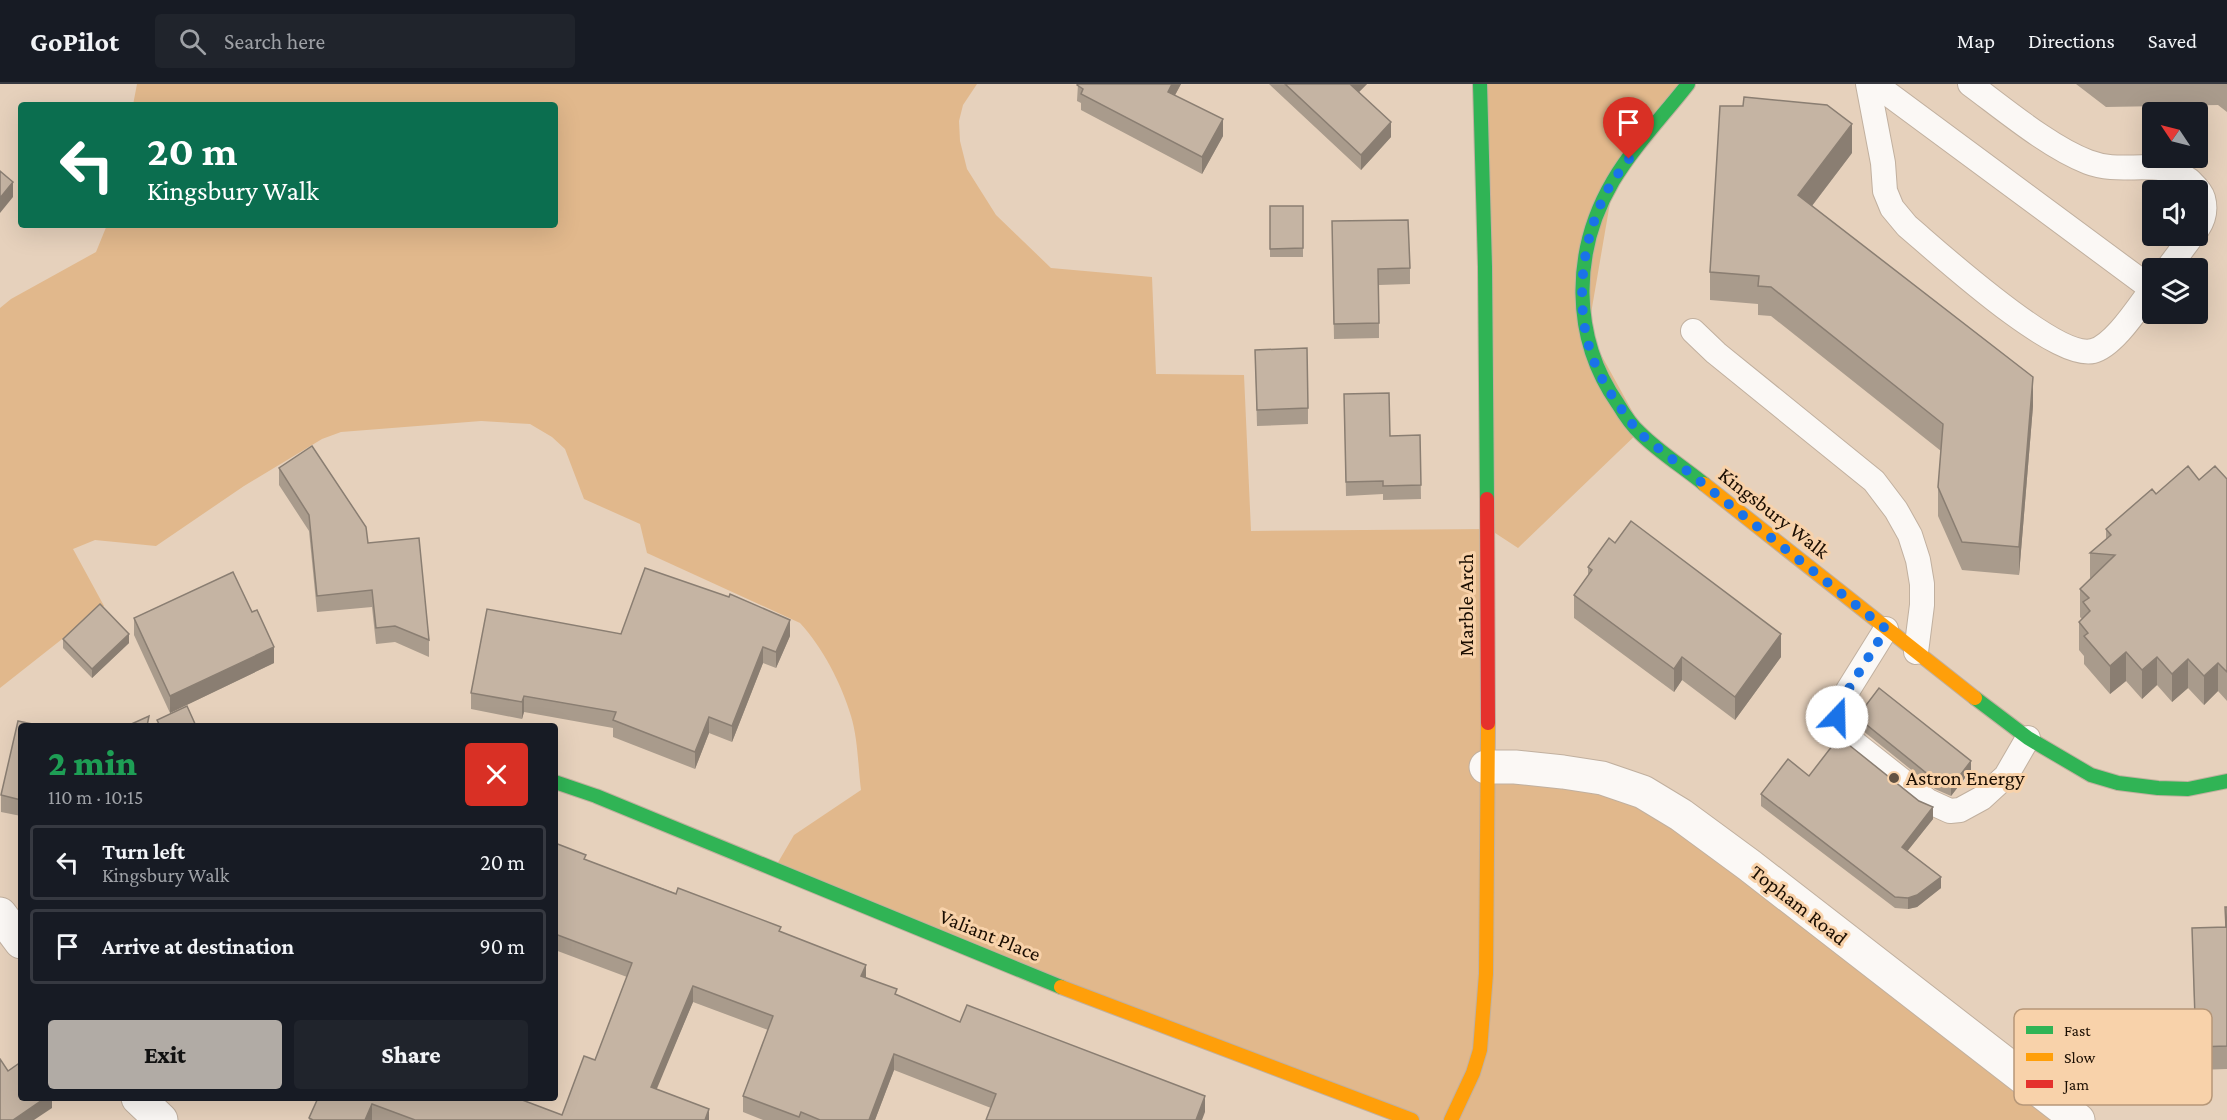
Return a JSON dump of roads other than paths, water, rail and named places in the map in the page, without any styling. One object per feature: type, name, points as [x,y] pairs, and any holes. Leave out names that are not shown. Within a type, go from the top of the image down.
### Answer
[{"type":"street","name":"Marble Arch","points":[[1451,1120],[1473,1073],[1480,1050],[1486,974],[1488,660],[1485,267],[1480,84]]},
{"type":"street","name":"Kingsbury Walk","points":[[1688,84],[1629,159],[1606,193],[1594,224],[1585,262],[1581,301],[1584,330],[1596,367],[1638,432],[1886,629],[2028,738],[2091,775],[2118,783],[2188,789],[2227,780]]},
{"type":"street","name":"Topham Road","points":[[1486,767],[1515,767],[1602,778],[1643,792],[1681,815],[1749,865],[2014,1070]]},
{"type":"street","name":"Valiant Place","points":[[558,783],[1000,963],[1412,1120]]},
{"type":"street","points":[[0,914],[18,938]]},
{"type":"street","points":[[141,1101],[161,1120]]},
{"type":"street","name":"Topham Road","points":[[2059,1105],[2078,1120]]},
{"type":"lane","points":[[1868,84],[1883,163],[1885,191],[1892,208],[1907,226],[2034,329],[2069,348],[2093,351],[2110,342],[2142,302]]},
{"type":"lane","points":[[1875,84],[2142,282]]},
{"type":"lane","points":[[1970,84],[2052,143],[2088,162],[2114,168],[2157,167],[2178,172],[2188,180]]},
{"type":"lane","points":[[1693,331],[1716,353],[1874,481],[1896,510],[1910,535],[1918,560],[1922,584],[1922,605],[1916,652]]},
{"type":"lane","points":[[1886,629],[1840,703],[1837,717],[1844,733],[1857,745],[1928,801],[1950,811],[1960,810],[1982,798],[2006,776],[2028,738]]},
{"type":"place","name":"Astron Energy","points":[[1894,778]]}]
